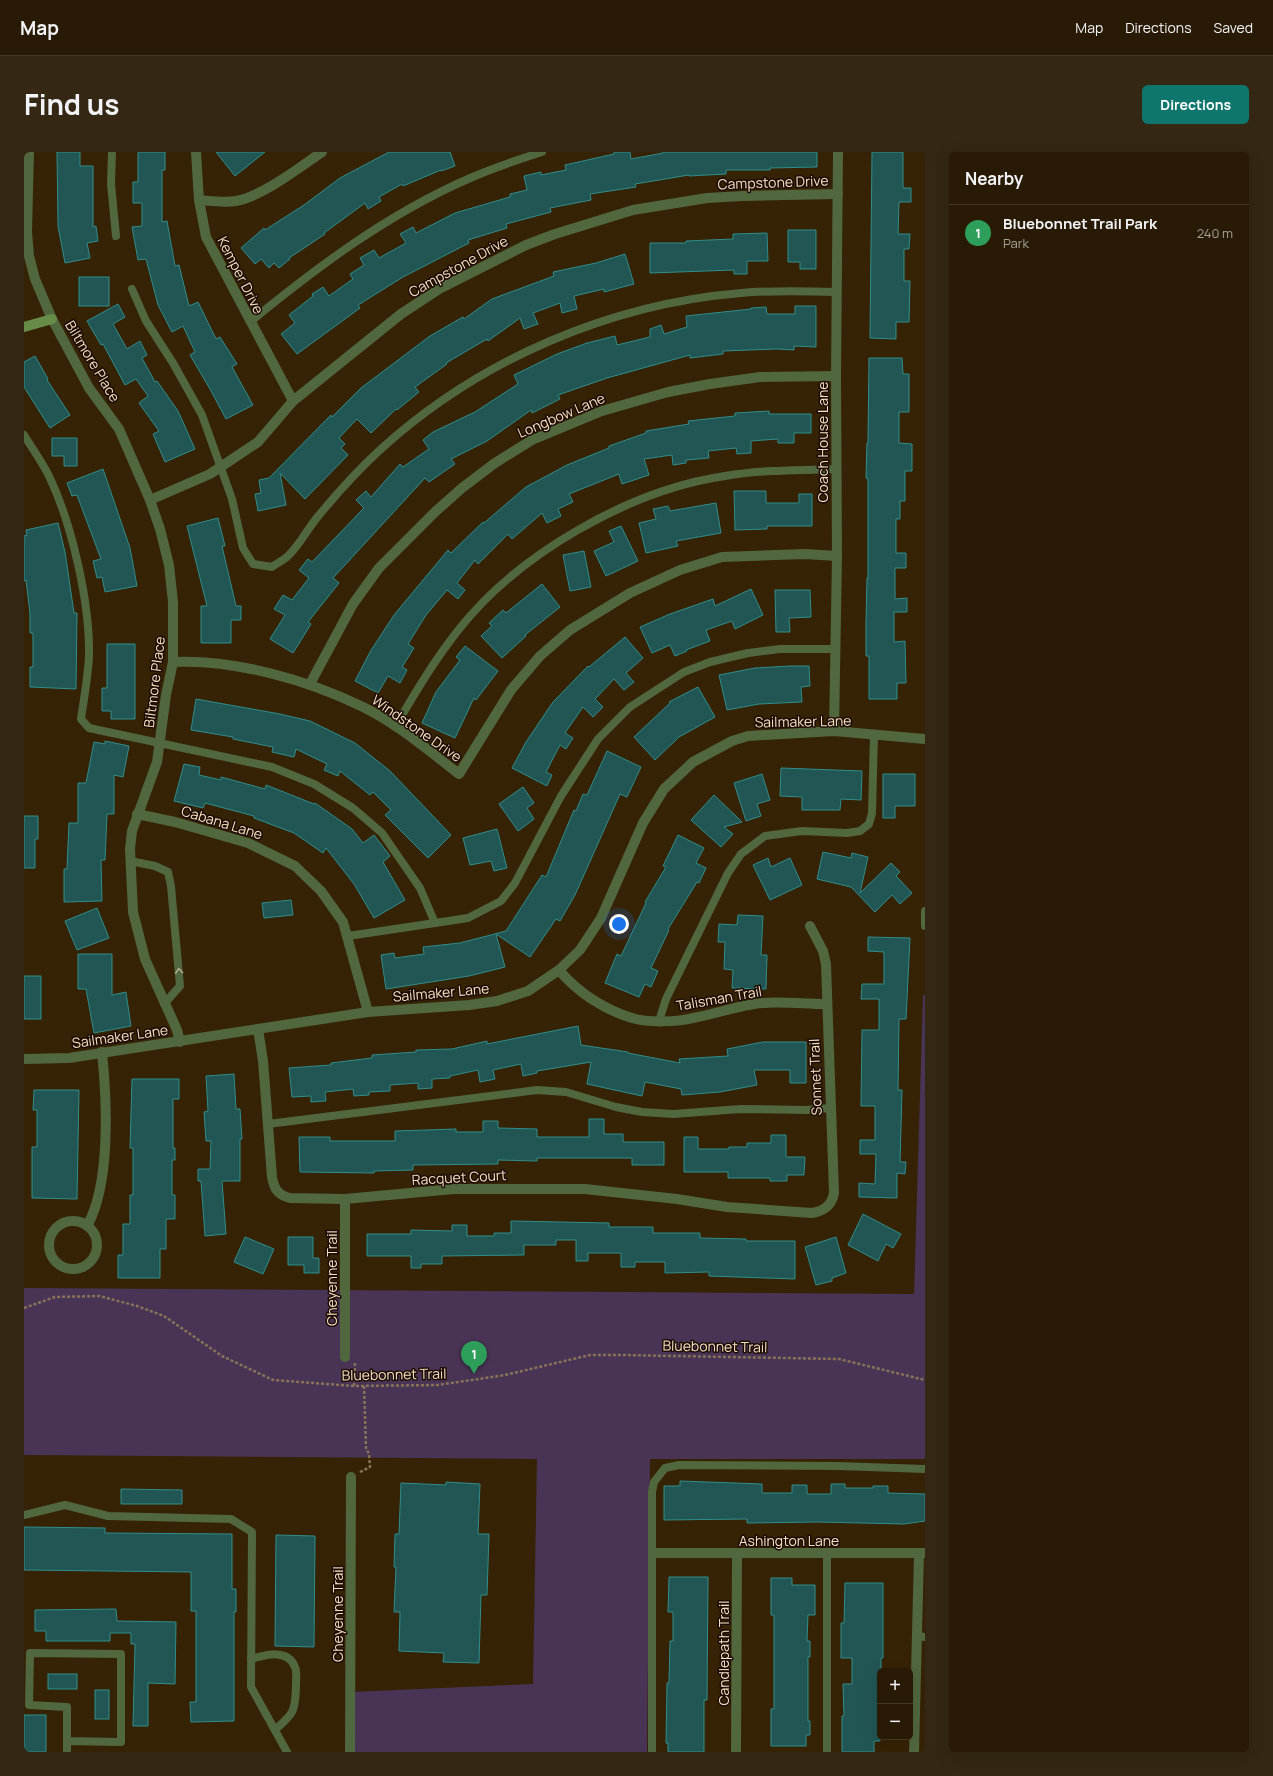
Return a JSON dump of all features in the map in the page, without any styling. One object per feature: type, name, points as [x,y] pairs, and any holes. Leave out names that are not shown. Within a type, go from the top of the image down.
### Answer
[{"type":"street","name":"Biltmore Place","points":[[29,152],[27,232],[29,256],[35,279],[52,319],[89,388],[119,429],[150,500],[160,529],[171,581],[174,626],[173,662],[166,695],[158,762],[137,814],[132,831],[130,862],[133,912],[145,959],[180,1042]]},
{"type":"street","name":"Kemper Drive","points":[[196,152],[199,200],[206,237],[293,401]]},
{"type":"street","points":[[199,200],[230,201],[245,198],[279,181],[322,152]]},
{"type":"street","name":"Coach House Lane","points":[[834,731],[837,556],[836,376],[838,152]]},
{"type":"street","name":"Campstone Drive","points":[[150,500],[180,488],[220,467],[258,442],[293,401],[396,318],[440,289],[526,245],[555,234],[633,210],[707,198],[838,194]]},
{"type":"street","points":[[24,327],[52,319]]},
{"type":"street","name":"Longbow Lane","points":[[310,684],[353,604],[379,568],[435,512],[462,488],[495,463],[532,440],[602,411],[668,392],[760,377],[836,376]]},
{"type":"street","name":"Windstone Drive","points":[[173,662],[191,661],[238,667],[274,674],[310,684],[363,707],[395,727],[459,774],[512,690],[540,656],[570,630],[630,593],[680,570],[722,558],[805,554],[837,556]]},
{"type":"street","name":"Sailmaker Lane","points":[[24,1059],[69,1058],[368,1012],[469,1005],[497,1001],[528,991],[559,970],[580,950],[591,935],[643,823],[664,789],[678,774],[693,762],[732,741],[748,736],[834,731],[925,739]]},
{"type":"street","name":"Cabana Lane","points":[[137,814],[175,822],[248,842],[295,866],[332,904],[342,922],[348,936],[368,1012]]},
{"type":"street","name":"Sonnet Trail","points":[[806,1213],[822,1210],[830,1205],[833,1200],[826,964],[823,951],[810,926]]},
{"type":"street","name":"Talisman Trail","points":[[559,970],[568,981],[586,995],[603,1005],[633,1018],[659,1020],[691,1019],[762,1003],[826,1004]]},
{"type":"street","name":"Racquet Court","points":[[258,1029],[263,1061],[274,1188],[278,1192],[290,1198],[345,1199],[454,1188],[585,1189],[662,1197],[727,1207],[806,1213]]},
{"type":"street","points":[[87,1226],[94,1215],[102,1177],[105,1142],[106,1096],[102,1052]]},
{"type":"street","name":"Cheyenne Trail","points":[[345,1199],[346,1356]]},
{"type":"street","points":[[76,1221],[87,1226],[94,1234],[97,1246],[94,1257],[86,1265],[75,1269],[64,1267],[54,1261],[49,1250],[50,1239],[55,1229],[65,1222],[76,1221]]},
{"type":"street","name":"Cheyenne Trail","points":[[350,1752],[351,1477]]},
{"type":"street","name":"Ashington Lane","points":[[653,1553],[922,1554]]},
{"type":"street","name":"Candlepath Trail","points":[[736,1752],[737,1554]]},
{"type":"street","points":[[914,1752],[921,1636],[922,1554]]},
{"type":"lane","points":[[112,152],[112,184],[116,236]]},
{"type":"lane","points":[[250,322],[309,274],[360,239],[411,208],[468,179],[542,152]]},
{"type":"lane","points":[[132,289],[146,320],[173,363],[202,415],[232,498],[243,548],[253,564],[272,567],[289,556],[320,514],[362,467],[396,436],[443,400],[490,370],[542,344],[597,323],[639,310],[702,298],[742,293],[837,292]]},
{"type":"lane","points":[[24,435],[49,476],[66,522],[86,605],[89,655],[81,719],[90,728],[272,767],[314,784],[353,808],[382,832],[420,888],[435,923]]},
{"type":"lane","points":[[395,727],[425,677],[460,627],[496,589],[530,560],[583,527],[638,500],[685,484],[723,476],[763,471],[836,469]]},
{"type":"lane","points":[[348,936],[468,918],[501,901],[515,883],[561,796],[598,739],[630,707],[684,672],[710,662],[748,653],[780,649],[835,649]]},
{"type":"lane","points":[[659,1020],[666,999],[728,873],[741,854],[765,836],[802,831],[847,833],[860,831],[869,824],[872,813],[874,735]]},
{"type":"lane","points":[[130,862],[155,866],[168,872],[173,901],[180,986],[164,1004]]},
{"type":"lane","points":[[925,911],[925,926]]},
{"type":"lane","points":[[268,1124],[537,1090],[566,1092],[616,1107],[642,1112],[673,1114],[741,1109],[807,1110],[830,1108]]},
{"type":"lane","points":[[652,1752],[652,1492],[654,1482],[665,1468],[679,1465],[838,1466],[925,1469]]},
{"type":"lane","points":[[24,1515],[66,1505],[108,1516],[231,1519],[252,1532],[252,1687],[287,1752]]},
{"type":"lane","points":[[827,1554],[827,1752]]},
{"type":"lane","points":[[66,1752],[67,1707],[29,1705],[30,1653],[121,1654],[121,1742],[67,1741]]},
{"type":"lane","points":[[252,1659],[269,1655],[281,1655],[290,1659],[295,1667],[296,1689],[294,1705],[291,1714],[275,1730]]},
{"type":"path","name":"Bluebonnet Trail","points":[[24,1308],[55,1297],[99,1296],[137,1306],[164,1316],[222,1356],[272,1380],[354,1386],[438,1385],[505,1375],[590,1355],[839,1359],[925,1380]]},
{"type":"path","points":[[346,1356],[355,1360],[354,1386]]},
{"type":"path","points":[[351,1477],[370,1467],[369,1454],[366,1448],[364,1386]]},
{"type":"shaded area","points":[[923,995],[925,995],[925,1459],[650,1459],[647,1752],[350,1752],[351,1692],[533,1684],[537,1459],[24,1455],[24,1288],[914,1294]]},
{"type":"building","points":[[57,152],[80,152],[80,166],[93,166],[93,227],[96,226],[98,241],[87,243],[90,258],[65,263],[58,226]]},
{"type":"building","points":[[138,152],[165,152],[165,170],[162,170],[162,222],[167,221],[175,266],[179,265],[189,306],[198,302],[216,339],[220,337],[237,364],[232,367],[253,405],[226,419],[190,355],[195,352],[183,326],[172,332],[158,305],[146,259],[138,260],[132,227],[142,226],[142,203],[133,203],[133,182],[138,182]]},
{"type":"building","points":[[216,152],[265,152],[235,176]]},
{"type":"building","points":[[389,152],[450,152],[455,166],[441,170],[403,186],[402,184],[379,197],[381,201],[368,209],[365,203],[324,233],[325,234],[289,258],[290,259],[279,268],[274,263],[269,268],[261,259],[255,264],[241,248],[264,228],[265,230],[304,205],[340,178]]},
{"type":"building","points":[[614,152],[630,152],[631,159],[663,152],[817,152],[817,167],[770,168],[770,170],[726,170],[726,174],[689,175],[635,184],[636,187],[590,194],[591,200],[550,208],[551,212],[506,224],[507,228],[468,240],[469,243],[403,277],[358,305],[360,308],[297,354],[281,334],[295,323],[289,315],[313,296],[312,294],[323,287],[329,296],[353,279],[350,274],[364,265],[360,258],[374,250],[379,258],[406,243],[400,234],[413,227],[416,233],[455,213],[510,197],[510,194],[527,190],[524,176],[541,172],[541,175],[566,170],[565,165],[614,154]]},
{"type":"building","points":[[872,152],[903,152],[903,188],[911,188],[911,202],[899,202],[898,234],[910,234],[909,249],[904,249],[904,281],[910,281],[909,322],[896,322],[896,339],[870,338]]},
{"type":"building","points":[[788,230],[816,230],[816,269],[800,269],[800,262],[788,262]]},
{"type":"building","points":[[767,233],[768,261],[747,261],[747,274],[734,274],[734,270],[650,273],[650,243],[686,243],[686,241],[733,239],[733,234]]},
{"type":"building","points":[[625,254],[634,284],[604,292],[604,289],[574,296],[577,309],[562,313],[560,303],[533,313],[538,324],[524,329],[520,318],[488,341],[487,339],[446,363],[447,364],[415,387],[419,392],[397,410],[396,409],[371,433],[357,419],[339,438],[345,444],[341,448],[348,455],[305,499],[280,473],[286,505],[258,511],[255,494],[261,493],[259,480],[269,478],[331,415],[332,417],[361,388],[430,336],[463,317],[464,319],[492,299],[554,276],[553,272],[596,263]]},
{"type":"building","points":[[79,277],[109,277],[109,306],[79,306]]},
{"type":"building","points":[[118,304],[125,317],[113,324],[127,349],[140,341],[147,355],[142,358],[155,382],[157,381],[178,411],[195,449],[165,462],[153,434],[159,431],[139,403],[148,396],[136,379],[125,385],[103,344],[101,345],[87,321]]},
{"type":"building","points":[[795,306],[816,306],[816,347],[794,346],[794,350],[777,349],[723,351],[723,354],[690,358],[690,355],[607,378],[558,395],[560,399],[532,413],[531,410],[487,441],[451,459],[455,464],[429,482],[425,478],[333,578],[339,583],[308,622],[311,624],[293,653],[270,639],[285,615],[274,609],[283,595],[292,600],[309,578],[299,570],[308,559],[312,562],[364,508],[356,500],[366,491],[371,497],[400,464],[403,467],[429,449],[423,440],[433,432],[475,412],[518,384],[514,375],[557,354],[587,343],[615,336],[617,345],[650,337],[650,329],[661,325],[664,334],[687,327],[686,316],[766,307],[767,314],[795,314]]},
{"type":"building","points":[[35,356],[48,379],[47,380],[70,415],[50,428],[24,387],[24,362]]},
{"type":"building","points":[[869,358],[902,358],[903,374],[909,374],[909,412],[899,412],[899,443],[912,444],[912,471],[905,471],[905,501],[900,501],[900,519],[896,519],[896,553],[906,553],[906,568],[895,568],[895,599],[907,598],[907,612],[894,612],[894,642],[905,641],[906,683],[897,683],[897,699],[869,699],[869,656],[866,656],[868,479],[866,478]]},
{"type":"building","points":[[769,411],[769,414],[811,414],[811,433],[794,433],[794,443],[778,443],[778,439],[751,441],[751,453],[737,454],[736,448],[708,451],[709,458],[686,460],[686,463],[673,465],[672,455],[644,459],[649,475],[622,484],[619,474],[569,494],[573,502],[558,509],[561,516],[547,523],[542,513],[512,539],[508,534],[478,564],[475,560],[457,583],[465,590],[458,599],[447,590],[426,615],[408,644],[414,648],[402,667],[407,670],[400,683],[388,676],[378,693],[355,681],[370,652],[394,615],[448,550],[451,553],[483,522],[484,523],[526,487],[567,465],[609,448],[609,446],[646,433],[646,431],[689,424],[688,421],[735,416],[735,413]]},
{"type":"building","points":[[52,438],[77,438],[77,466],[64,466],[64,456],[52,456]]},
{"type":"building","points":[[103,469],[130,548],[137,586],[105,592],[102,577],[97,578],[93,561],[101,559],[77,495],[72,496],[67,483]]},
{"type":"building","points":[[734,491],[766,491],[766,503],[799,503],[799,494],[812,494],[812,526],[767,526],[767,529],[735,530]]},
{"type":"building","points":[[716,503],[721,533],[676,541],[678,546],[646,553],[639,523],[656,519],[653,509],[668,506],[670,511]]},
{"type":"building","points":[[218,518],[225,546],[222,546],[236,606],[241,606],[241,620],[231,620],[231,643],[201,643],[201,606],[207,606],[187,526]]},
{"type":"building","points":[[58,523],[65,552],[74,613],[77,613],[76,689],[30,687],[30,667],[33,667],[33,633],[30,633],[30,613],[26,580],[24,581],[24,536],[27,535],[26,530]]},
{"type":"building","points":[[621,526],[638,561],[606,576],[594,551],[614,542],[609,531]]},
{"type":"building","points":[[584,551],[591,587],[570,591],[563,555]]},
{"type":"building","points":[[542,584],[560,607],[525,635],[526,636],[502,658],[481,636],[492,626],[489,623],[503,610],[506,613]]},
{"type":"building","points":[[751,589],[763,615],[735,629],[732,621],[706,630],[710,641],[675,656],[670,645],[652,653],[640,627],[670,614],[713,599],[715,606]]},
{"type":"building","points":[[775,590],[810,590],[811,617],[789,618],[790,632],[776,632]]},
{"type":"building","points":[[625,637],[643,658],[626,673],[634,682],[624,690],[614,679],[595,699],[603,707],[593,717],[583,707],[565,733],[573,738],[566,749],[560,745],[546,772],[552,775],[547,786],[512,768],[526,742],[553,702],[588,666],[589,667]]},
{"type":"building","points":[[107,644],[135,644],[135,719],[111,719],[111,711],[102,711],[102,688],[107,688]]},
{"type":"building","points":[[465,646],[498,671],[476,700],[474,698],[455,738],[422,723],[436,692],[460,660],[456,657]]},
{"type":"building","points":[[809,666],[810,686],[801,687],[802,702],[759,704],[727,710],[719,675],[755,668]]},
{"type":"building","points":[[698,687],[715,717],[679,737],[655,760],[634,737],[670,703],[669,702]]},
{"type":"building","points":[[196,699],[310,721],[355,743],[390,771],[451,835],[428,858],[385,815],[391,810],[373,792],[370,795],[340,771],[338,776],[324,770],[327,764],[296,749],[294,757],[272,752],[273,747],[233,739],[233,737],[191,730]]},
{"type":"building","points":[[105,741],[129,746],[123,777],[114,775],[114,814],[107,814],[105,860],[101,860],[102,901],[64,902],[64,869],[67,869],[69,823],[78,823],[78,783],[86,783],[94,742],[105,744]]},
{"type":"building","points":[[607,751],[641,767],[627,797],[620,794],[575,895],[560,921],[556,919],[530,957],[496,934],[505,967],[469,976],[386,989],[381,955],[394,953],[395,958],[424,954],[423,947],[460,943],[506,931],[542,875],[546,877],[574,810],[576,811],[583,794],[587,795]]},
{"type":"building","points":[[184,764],[200,767],[199,775],[221,780],[221,777],[265,789],[266,785],[314,804],[315,803],[352,829],[363,843],[374,835],[390,856],[383,862],[405,900],[374,918],[354,884],[326,848],[323,853],[294,833],[254,818],[254,816],[205,803],[203,808],[174,801]]},
{"type":"building","points":[[781,768],[862,771],[861,800],[841,799],[840,810],[802,810],[802,797],[780,796]]},
{"type":"building","points":[[762,774],[770,800],[757,804],[761,816],[746,821],[734,783]]},
{"type":"building","points":[[883,774],[915,774],[915,806],[895,806],[895,818],[883,818]]},
{"type":"building","points":[[523,787],[534,803],[527,808],[534,819],[518,831],[499,804]]},
{"type":"building","points":[[714,795],[742,822],[724,827],[733,834],[721,847],[691,820]]},
{"type":"building","points":[[24,816],[38,816],[38,839],[35,839],[35,868],[24,868]]},
{"type":"building","points":[[497,829],[507,868],[494,871],[491,861],[470,865],[463,838]]},
{"type":"building","points":[[678,835],[704,848],[696,863],[706,868],[699,883],[697,882],[668,929],[669,930],[651,968],[658,971],[651,987],[645,984],[639,997],[605,983],[617,954],[621,956],[646,903],[645,902],[666,867],[663,866]]},
{"type":"building","points":[[823,852],[851,858],[852,853],[868,857],[860,893],[891,863],[900,872],[896,876],[912,893],[900,904],[892,895],[875,912],[851,887],[817,879]]},
{"type":"building","points":[[768,858],[771,867],[790,858],[802,885],[770,900],[753,865]]},
{"type":"building","points":[[291,900],[293,915],[264,918],[262,903]]},
{"type":"building","points":[[97,908],[109,938],[77,950],[65,921]]},
{"type":"building","points":[[738,915],[763,916],[761,955],[767,955],[766,989],[732,988],[733,970],[724,969],[725,942],[718,942],[719,924],[737,925]]},
{"type":"building","points":[[868,937],[910,938],[906,1019],[899,1019],[898,1090],[902,1090],[900,1162],[906,1162],[905,1174],[897,1173],[897,1198],[859,1197],[859,1183],[875,1184],[876,1154],[860,1154],[860,1140],[875,1140],[875,1106],[861,1106],[862,1030],[879,1030],[879,999],[861,999],[862,984],[884,984],[884,952],[868,951]]},
{"type":"building","points":[[78,954],[112,954],[112,995],[126,992],[131,1026],[94,1033],[86,989],[78,989]]},
{"type":"building","points":[[24,976],[41,976],[41,1019],[24,1019]]},
{"type":"building","points":[[578,1026],[581,1045],[628,1052],[680,1063],[679,1059],[728,1056],[727,1049],[763,1042],[806,1042],[806,1083],[790,1083],[790,1070],[754,1070],[757,1085],[720,1092],[682,1095],[681,1089],[645,1082],[642,1096],[587,1084],[591,1062],[537,1071],[537,1073],[523,1076],[521,1064],[493,1070],[495,1079],[480,1082],[478,1070],[450,1076],[450,1078],[432,1079],[432,1088],[418,1089],[418,1083],[390,1085],[390,1091],[369,1092],[369,1095],[354,1096],[353,1089],[325,1092],[326,1101],[311,1102],[311,1096],[292,1097],[289,1068],[331,1065],[331,1063],[372,1058],[372,1055],[416,1052],[416,1050],[452,1049],[487,1041],[487,1044]]},
{"type":"building","points":[[234,1074],[236,1109],[240,1109],[242,1139],[240,1139],[240,1181],[222,1181],[226,1234],[205,1236],[201,1181],[198,1181],[198,1169],[210,1169],[211,1141],[206,1141],[204,1112],[208,1111],[206,1076]]},
{"type":"building","points":[[132,1079],[179,1079],[179,1099],[173,1099],[173,1148],[175,1148],[175,1160],[172,1160],[172,1195],[175,1195],[175,1219],[166,1219],[166,1249],[160,1249],[160,1278],[118,1278],[118,1255],[123,1255],[123,1224],[130,1224],[130,1195],[133,1195],[133,1148],[130,1148]]},
{"type":"building","points":[[34,1090],[79,1090],[77,1199],[32,1198],[32,1147],[37,1147],[37,1110],[33,1110]]},
{"type":"building","points":[[589,1119],[604,1119],[604,1134],[623,1134],[623,1142],[664,1142],[664,1165],[632,1165],[632,1158],[537,1158],[537,1161],[498,1160],[498,1164],[413,1165],[413,1170],[374,1171],[374,1173],[300,1172],[299,1137],[330,1137],[330,1141],[395,1141],[395,1131],[456,1129],[456,1132],[483,1132],[483,1121],[498,1121],[498,1128],[537,1129],[537,1137],[589,1137]]},
{"type":"building","points":[[771,1135],[786,1135],[786,1157],[805,1157],[804,1175],[787,1175],[787,1181],[770,1181],[770,1178],[728,1178],[728,1172],[684,1172],[684,1137],[698,1137],[698,1149],[729,1149],[729,1147],[747,1147],[747,1143],[771,1143]]},
{"type":"building","points":[[863,1214],[901,1234],[893,1248],[886,1244],[878,1261],[848,1245]]},
{"type":"building","points":[[511,1221],[609,1223],[609,1227],[653,1227],[653,1233],[700,1233],[700,1238],[746,1239],[746,1241],[795,1241],[795,1279],[709,1276],[709,1272],[665,1273],[665,1262],[635,1262],[635,1267],[621,1267],[621,1253],[588,1253],[588,1261],[576,1261],[576,1240],[556,1240],[556,1245],[524,1245],[524,1255],[442,1256],[442,1264],[421,1264],[421,1268],[411,1268],[411,1256],[367,1256],[367,1234],[411,1234],[411,1230],[452,1231],[452,1225],[467,1225],[467,1236],[494,1236],[494,1233],[511,1233]]},
{"type":"building","points":[[245,1237],[274,1249],[263,1274],[234,1262]]},
{"type":"building","points":[[288,1237],[313,1237],[313,1258],[319,1258],[319,1273],[304,1273],[304,1265],[288,1265]]},
{"type":"building","points":[[836,1237],[846,1273],[832,1278],[832,1281],[816,1285],[805,1247]]},
{"type":"building","points":[[680,1481],[762,1484],[762,1493],[792,1493],[792,1485],[807,1485],[807,1494],[831,1494],[831,1484],[845,1484],[845,1488],[873,1488],[873,1486],[888,1486],[888,1493],[925,1494],[925,1521],[904,1524],[819,1522],[747,1523],[747,1519],[664,1520],[664,1486],[680,1486]]},
{"type":"building","points":[[446,1482],[480,1484],[478,1534],[489,1534],[487,1595],[481,1595],[479,1663],[443,1662],[444,1653],[399,1651],[400,1612],[394,1612],[396,1567],[394,1567],[395,1534],[399,1534],[401,1483],[446,1485]]},
{"type":"building","points":[[121,1489],[182,1490],[182,1504],[121,1504]]},
{"type":"building","points":[[24,1527],[105,1528],[105,1533],[232,1534],[232,1589],[236,1589],[236,1612],[234,1612],[234,1721],[191,1722],[190,1702],[196,1702],[196,1611],[191,1611],[191,1572],[24,1570]]},
{"type":"building","points":[[276,1535],[315,1536],[314,1647],[275,1646]]},
{"type":"building","points":[[669,1577],[708,1577],[707,1700],[704,1700],[704,1752],[668,1752],[668,1743],[666,1743],[667,1683],[669,1683],[670,1641],[673,1641],[673,1612],[668,1612]]},
{"type":"building","points":[[771,1578],[792,1578],[792,1585],[815,1585],[815,1615],[808,1615],[807,1641],[810,1641],[810,1657],[808,1657],[808,1721],[810,1721],[810,1735],[806,1735],[806,1746],[771,1746],[771,1709],[774,1709],[774,1615],[771,1615]]},
{"type":"building","points":[[845,1583],[883,1583],[883,1658],[881,1658],[881,1668],[877,1668],[877,1740],[880,1741],[874,1741],[874,1752],[842,1752],[842,1716],[844,1716],[843,1684],[852,1684],[852,1658],[841,1658],[841,1623],[844,1623]]},
{"type":"building","points":[[116,1609],[117,1621],[176,1622],[175,1684],[148,1683],[148,1726],[133,1726],[135,1644],[131,1644],[131,1633],[110,1633],[110,1641],[46,1641],[46,1631],[35,1631],[35,1610]]},
{"type":"building","points":[[48,1674],[77,1674],[77,1689],[48,1689]]},
{"type":"building","points":[[95,1690],[109,1690],[109,1719],[95,1719]]},
{"type":"building","points":[[24,1715],[46,1715],[46,1752],[24,1752]]},
{"type":"place","name":"Bluebonnet Trail Park","points":[[474,1374]]}]
